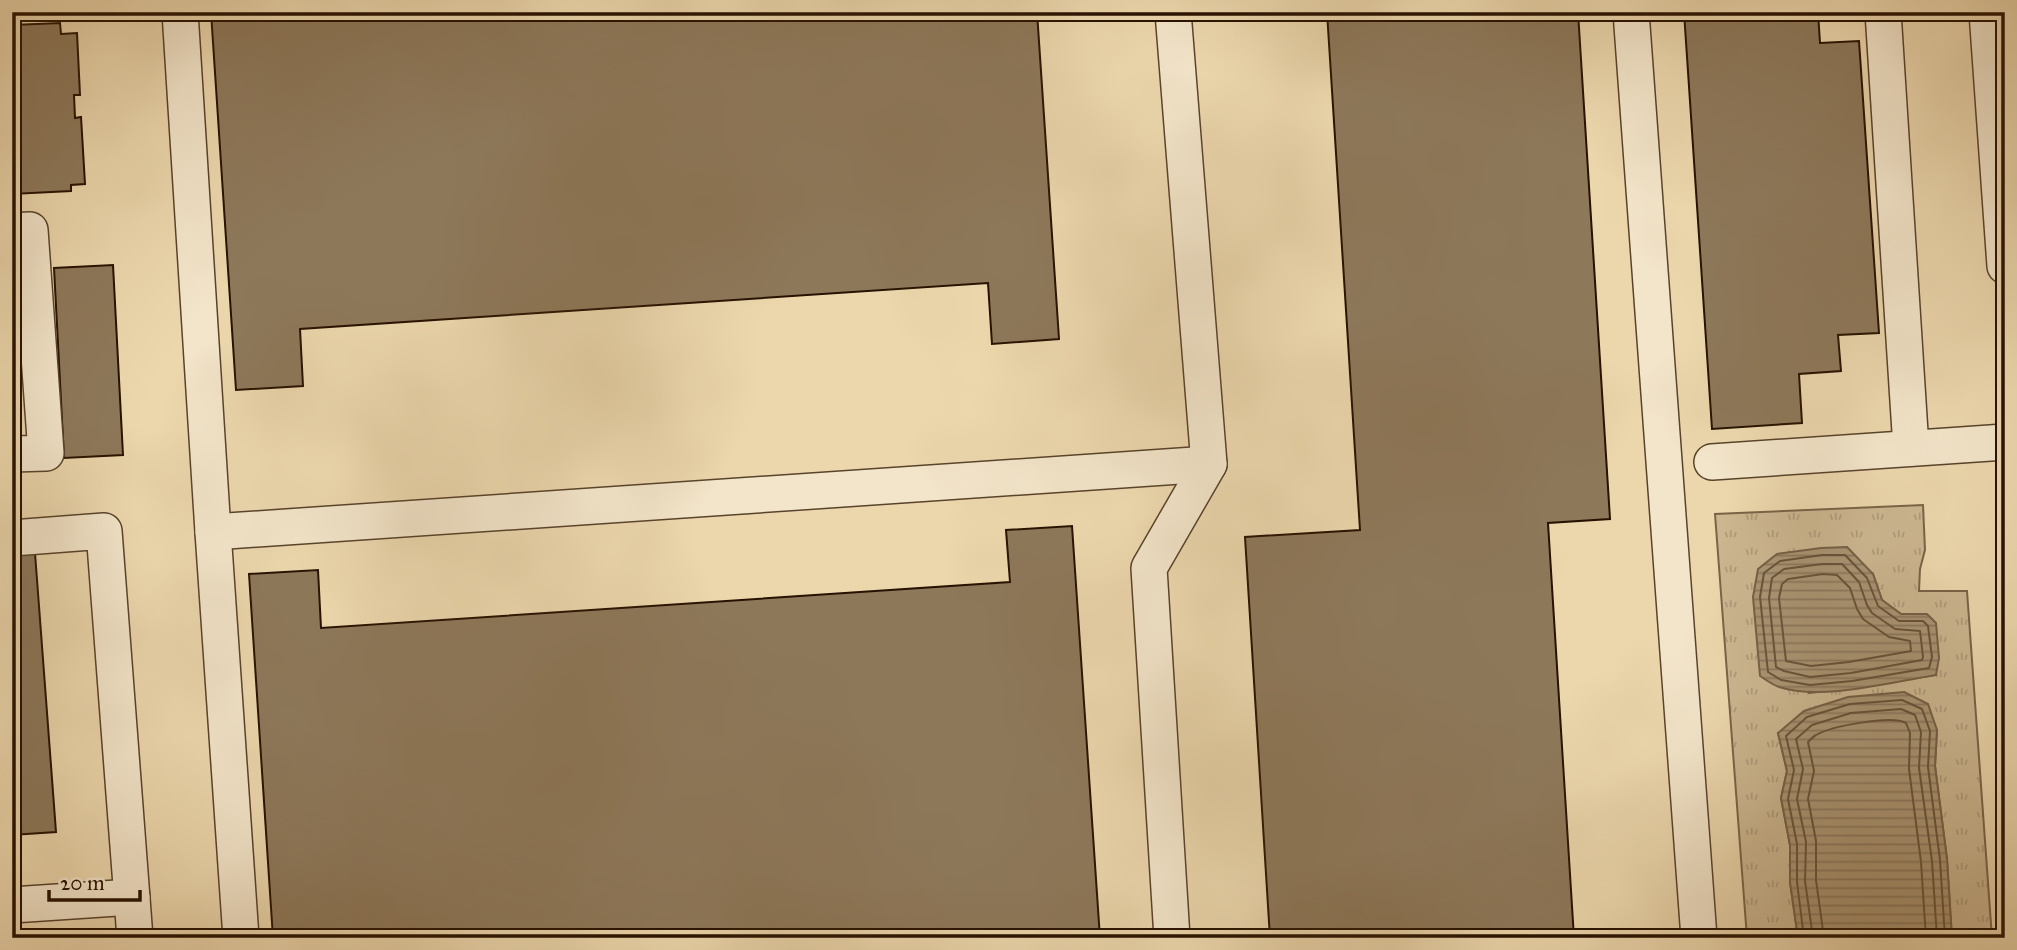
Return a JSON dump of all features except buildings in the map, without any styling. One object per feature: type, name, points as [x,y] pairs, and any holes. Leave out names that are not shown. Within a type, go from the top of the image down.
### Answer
[{"type":"street","points":[[180,12],[212,532],[241,938]]},
{"type":"street","points":[[1172,938],[1149,568],[1209,464],[1173,12]]},
{"type":"street","points":[[1631,12],[1699,938]]},
{"type":"street","points":[[1883,12],[1912,449]]},
{"type":"street","points":[[1987,12],[2005,266]]},
{"type":"street","points":[[12,231],[30,230],[46,453],[12,454]]},
{"type":"street","points":[[1712,462],[2005,442]]},
{"type":"street","points":[[212,532],[1209,464]]},
{"type":"street","points":[[12,538],[104,531],[135,938]]},
{"type":"street","points":[[12,905],[131,897]]},
{"type":"green space","points":[[1923,505],[1925,550],[1920,569],[1919,591],[1967,591],[1992,938],[1952,938],[1947,859],[1935,766],[1937,730],[1778,733],[1787,771],[1781,798],[1790,845],[1790,882],[1798,938],[1747,938],[1715,514]],"holes":[[[1873,574],[1882,600],[1901,614],[1926,614],[1936,675],[1809,693]]]},
{"type":"water","points":[[1847,547],[1873,574],[1882,600],[1901,614],[1927,614],[1936,623],[1939,658],[1936,675],[1836,691],[1796,691],[1774,685],[1760,676],[1753,597],[1758,569],[1777,554]]},
{"type":"water","points":[[1904,692],[1928,704],[1937,730],[1935,766],[1947,859],[1952,938],[1798,938],[1790,882],[1790,845],[1781,798],[1787,771],[1778,733],[1804,711],[1848,697]]}]
